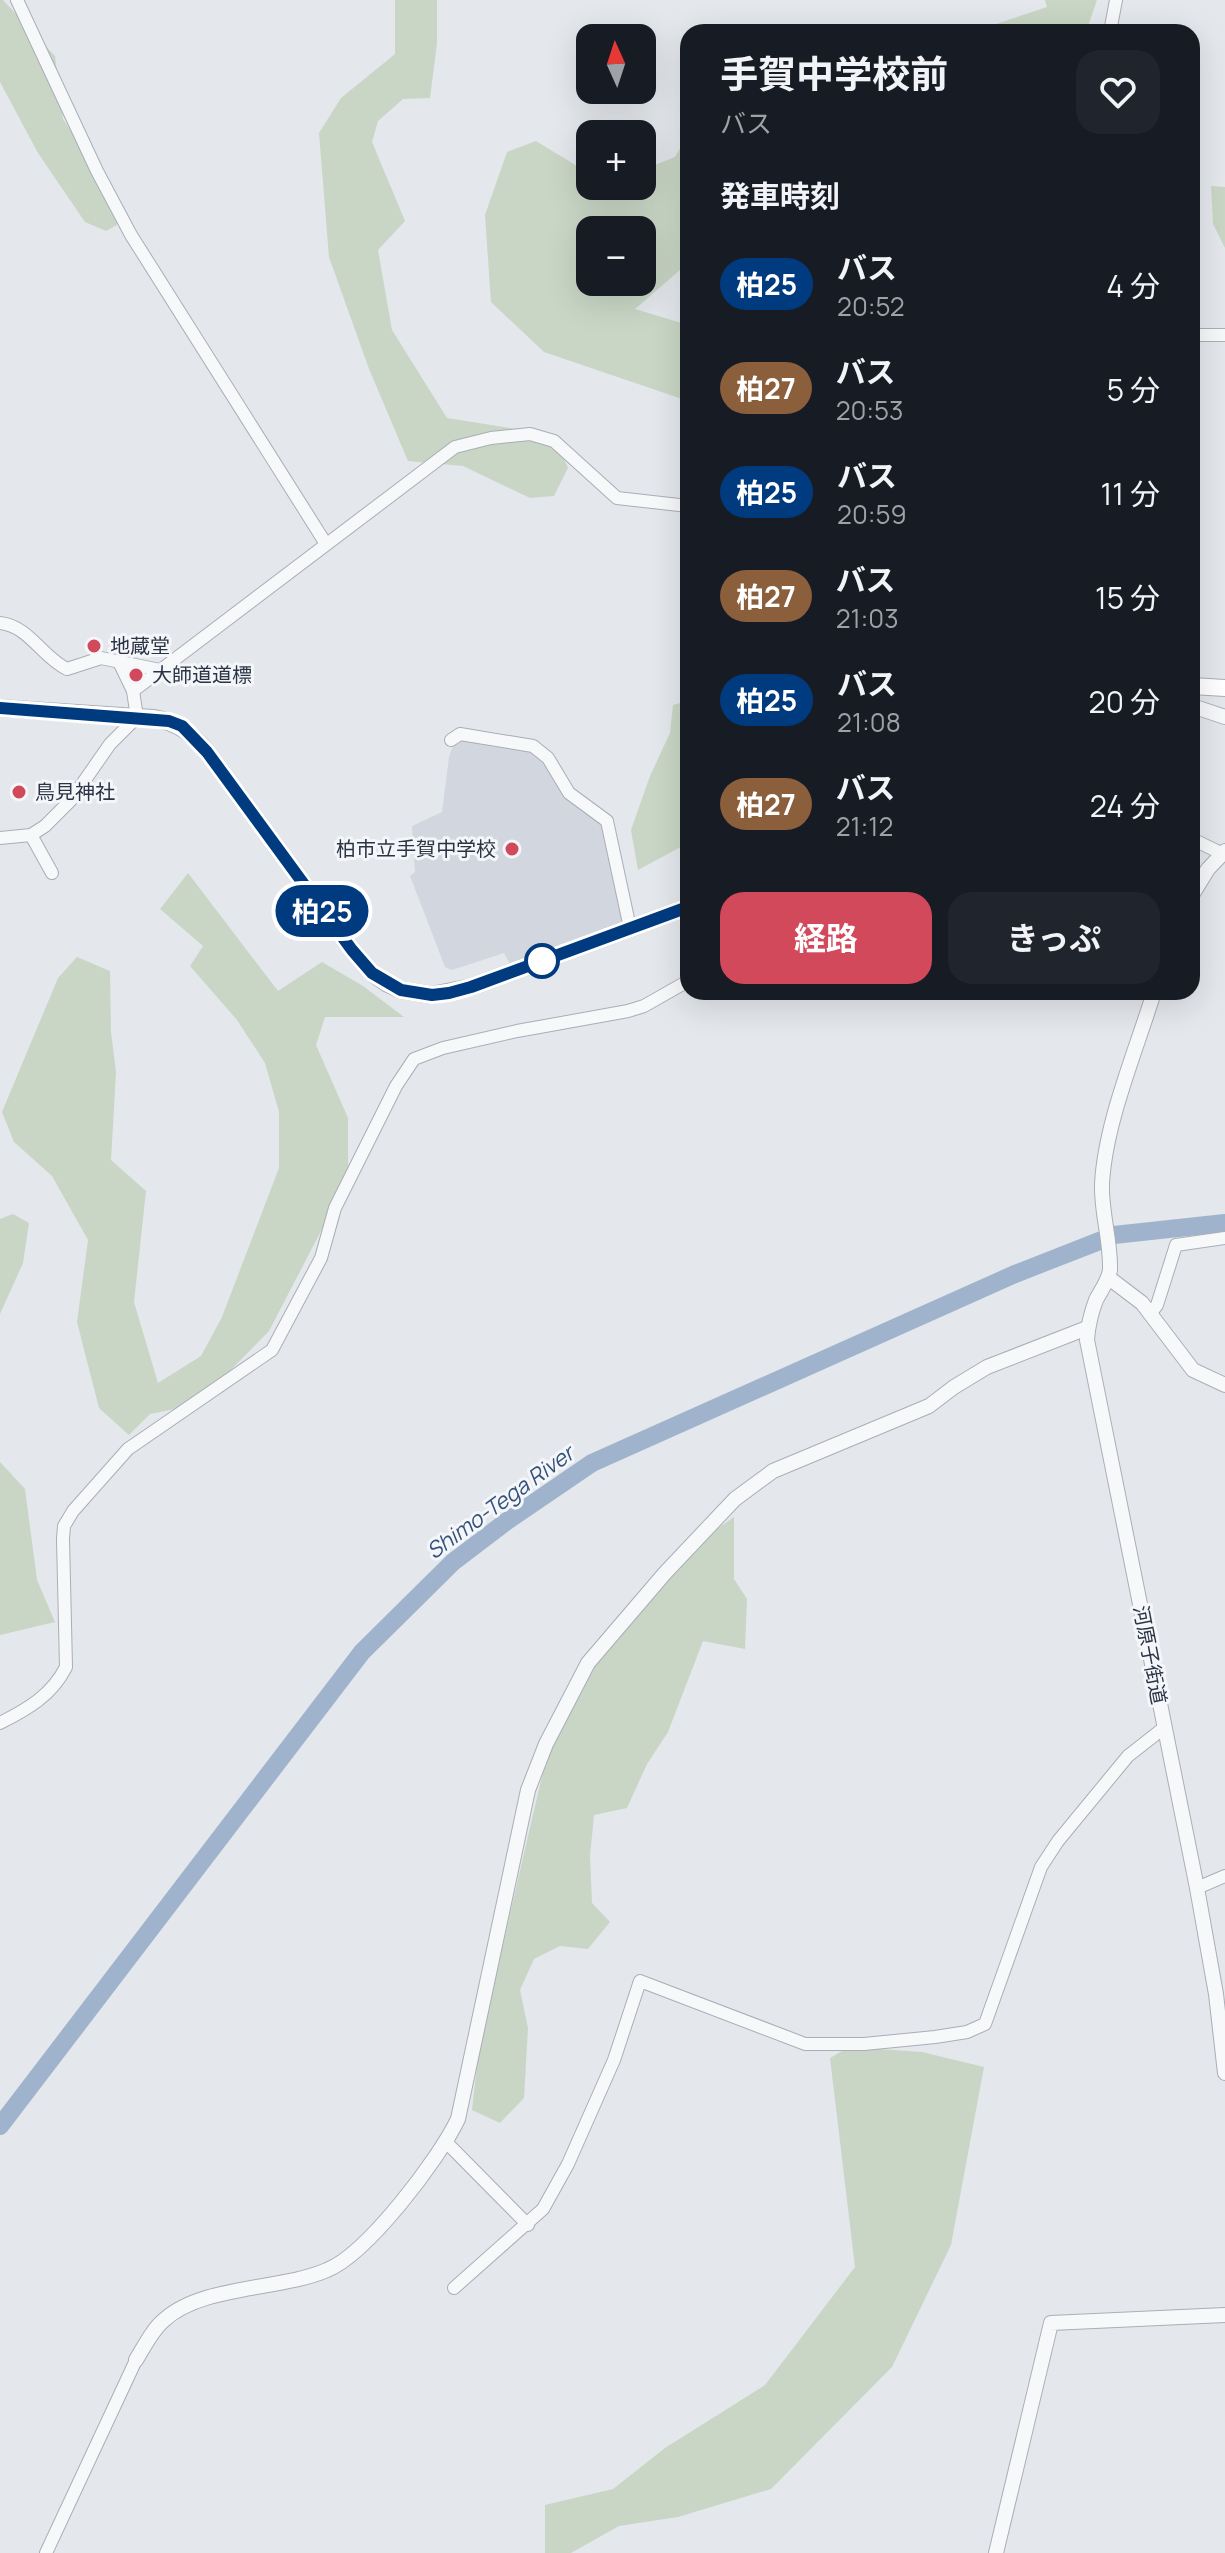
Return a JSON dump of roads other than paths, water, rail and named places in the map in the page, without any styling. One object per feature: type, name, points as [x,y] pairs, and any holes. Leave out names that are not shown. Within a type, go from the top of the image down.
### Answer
[{"type":"main road","points":[[1200,686],[1225,688]]},
{"type":"main road","points":[[0,708],[137,717],[182,726],[194,737],[352,950],[372,973],[401,990],[432,995],[471,987],[680,910]]},
{"type":"street","points":[[17,0],[97,171],[131,235],[326,544]]},
{"type":"street","points":[[1112,24],[1116,0]]},
{"type":"street","points":[[1200,335],[1225,335]]},
{"type":"street","points":[[133,691],[455,447],[491,438],[530,434],[554,441],[617,498],[680,505]]},
{"type":"street","points":[[0,623],[19,628],[55,663],[67,669],[101,658],[160,670]]},
{"type":"street","points":[[0,838],[31,835],[45,826],[71,800],[103,753],[137,717],[133,691],[120,664]]},
{"type":"street","points":[[1200,709],[1225,717]]},
{"type":"street","points":[[451,740],[460,734],[541,750],[569,793],[607,821],[630,928]]},
{"type":"street","points":[[31,835],[52,873]]},
{"type":"street","points":[[1200,842],[1224,853],[1200,884]]},
{"type":"street","points":[[0,1723],[35,1705],[58,1682],[66,1667],[63,1532],[66,1521],[128,1449],[272,1350],[321,1258],[335,1208],[396,1086],[414,1059],[443,1048],[517,1031],[628,1011],[644,1006],[680,986]]},
{"type":"street","name":"河原子街道","points":[[1152,1000],[1104,1161],[1102,1188],[1109,1278],[1097,1298],[1087,1328],[1087,1340],[1197,1888],[1216,1994],[1225,2073]]},
{"type":"street","points":[[1151,1313],[1157,1305],[1176,1245],[1225,1238]]},
{"type":"street","points":[[1109,1278],[1151,1313],[1193,1370],[1225,1385]]},
{"type":"street","points":[[46,2553],[136,2360],[164,2320],[184,2307],[224,2294],[318,2274],[343,2262],[384,2222],[446,2142],[458,2119],[528,1790],[546,1744],[576,1684],[608,1637],[735,1499],[756,1482],[789,1465],[905,1419],[987,1367],[1087,1328]]},
{"type":"street","points":[[454,2288],[543,2209],[568,2164],[614,2060],[640,1981],[805,2044],[864,2044],[935,2037],[967,2032],[985,2024],[1041,1867],[1058,1841],[1128,1756],[1165,1727]]},
{"type":"street","points":[[1197,1888],[1225,1876]]},
{"type":"street","points":[[446,2142],[528,2225]]},
{"type":"street","points":[[996,2553],[1051,2323],[1225,2315]]},
{"type":"waterway","name":"Shimo-Tega River","points":[[1114,1235],[1225,1223]]},
{"type":"waterway","name":"Shimo-Tega River","points":[[0,2126],[362,1652],[453,1562],[592,1463],[1015,1274],[1102,1240]]},
{"type":"place","name":"地蔵堂","points":[[94,646]]},
{"type":"place","name":"大師道道標","points":[[136,675]]},
{"type":"place","name":"鳥見神社","points":[[19,792]]},
{"type":"place","name":"柏市立手賀中学校","points":[[512,849]]}]
